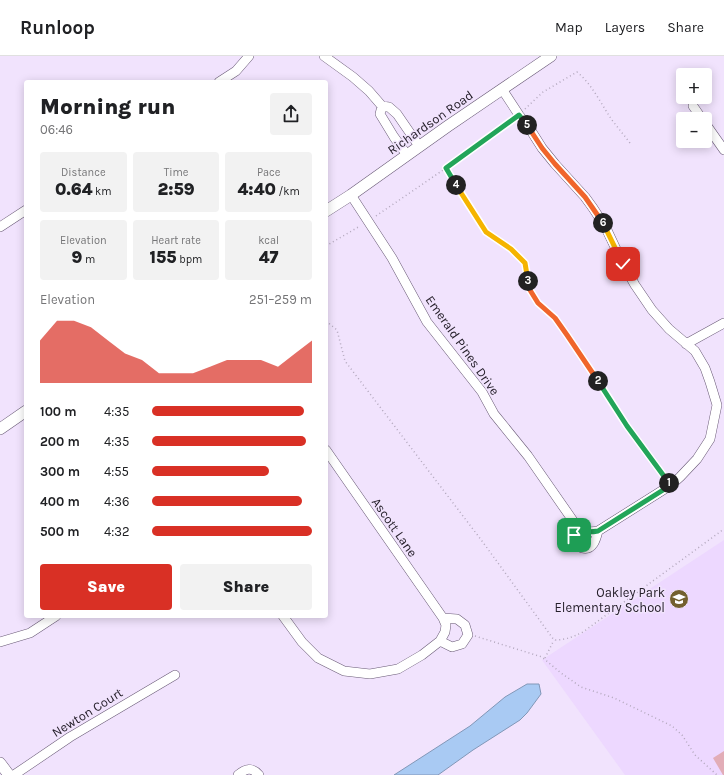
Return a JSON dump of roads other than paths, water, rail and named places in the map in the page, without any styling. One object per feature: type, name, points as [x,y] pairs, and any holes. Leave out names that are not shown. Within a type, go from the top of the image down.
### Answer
[{"type":"street","points":[[222,80],[236,71],[249,56]]},
{"type":"street","points":[[324,56],[353,77],[382,106],[390,107],[397,114],[419,146]]},
{"type":"street","name":"Richardson Road","points":[[328,210],[551,56]]},
{"type":"street","points":[[502,89],[542,148],[593,208],[606,228],[635,285],[648,304],[669,329],[695,351],[705,368],[717,405],[710,439],[697,460],[671,485],[594,532],[595,542],[591,547],[585,549],[579,547],[575,542],[574,535],[576,525]]},
{"type":"street","points":[[382,106],[380,114],[407,155]]},
{"type":"street","points":[[693,106],[697,112]]},
{"type":"street","points":[[712,133],[724,150]]},
{"type":"street","name":"Emerald Pines Drive","points":[[351,195],[392,258],[427,322],[482,392],[494,414],[528,456],[576,525],[583,530],[594,532]]},
{"type":"street","points":[[0,226],[24,211]]},
{"type":"street","points":[[686,344],[724,323]]},
{"type":"street","points":[[0,428],[24,412]]},
{"type":"street","name":"Ascott Lane","points":[[328,453],[443,618]]},
{"type":"street","points":[[0,642],[30,632],[53,618]]},
{"type":"street","points":[[284,618],[302,642],[318,658],[344,671],[370,674],[398,669],[422,655],[440,641],[445,632],[446,625],[443,618],[457,619],[465,625],[468,635],[462,644],[452,647],[440,641]]},
{"type":"street","name":"Newton Court","points":[[14,775],[70,736],[175,675]]},
{"type":"street","points":[[0,763],[9,775]]},
{"type":"street","points":[[238,775],[247,769],[258,773],[259,775]]},
{"type":"water","points":[[527,684],[539,684],[541,694],[520,720],[473,750],[438,775],[394,775],[470,726],[505,697]]},
{"type":"place","name":"Oakley Park Elementary School","points":[[679,599]]}]
